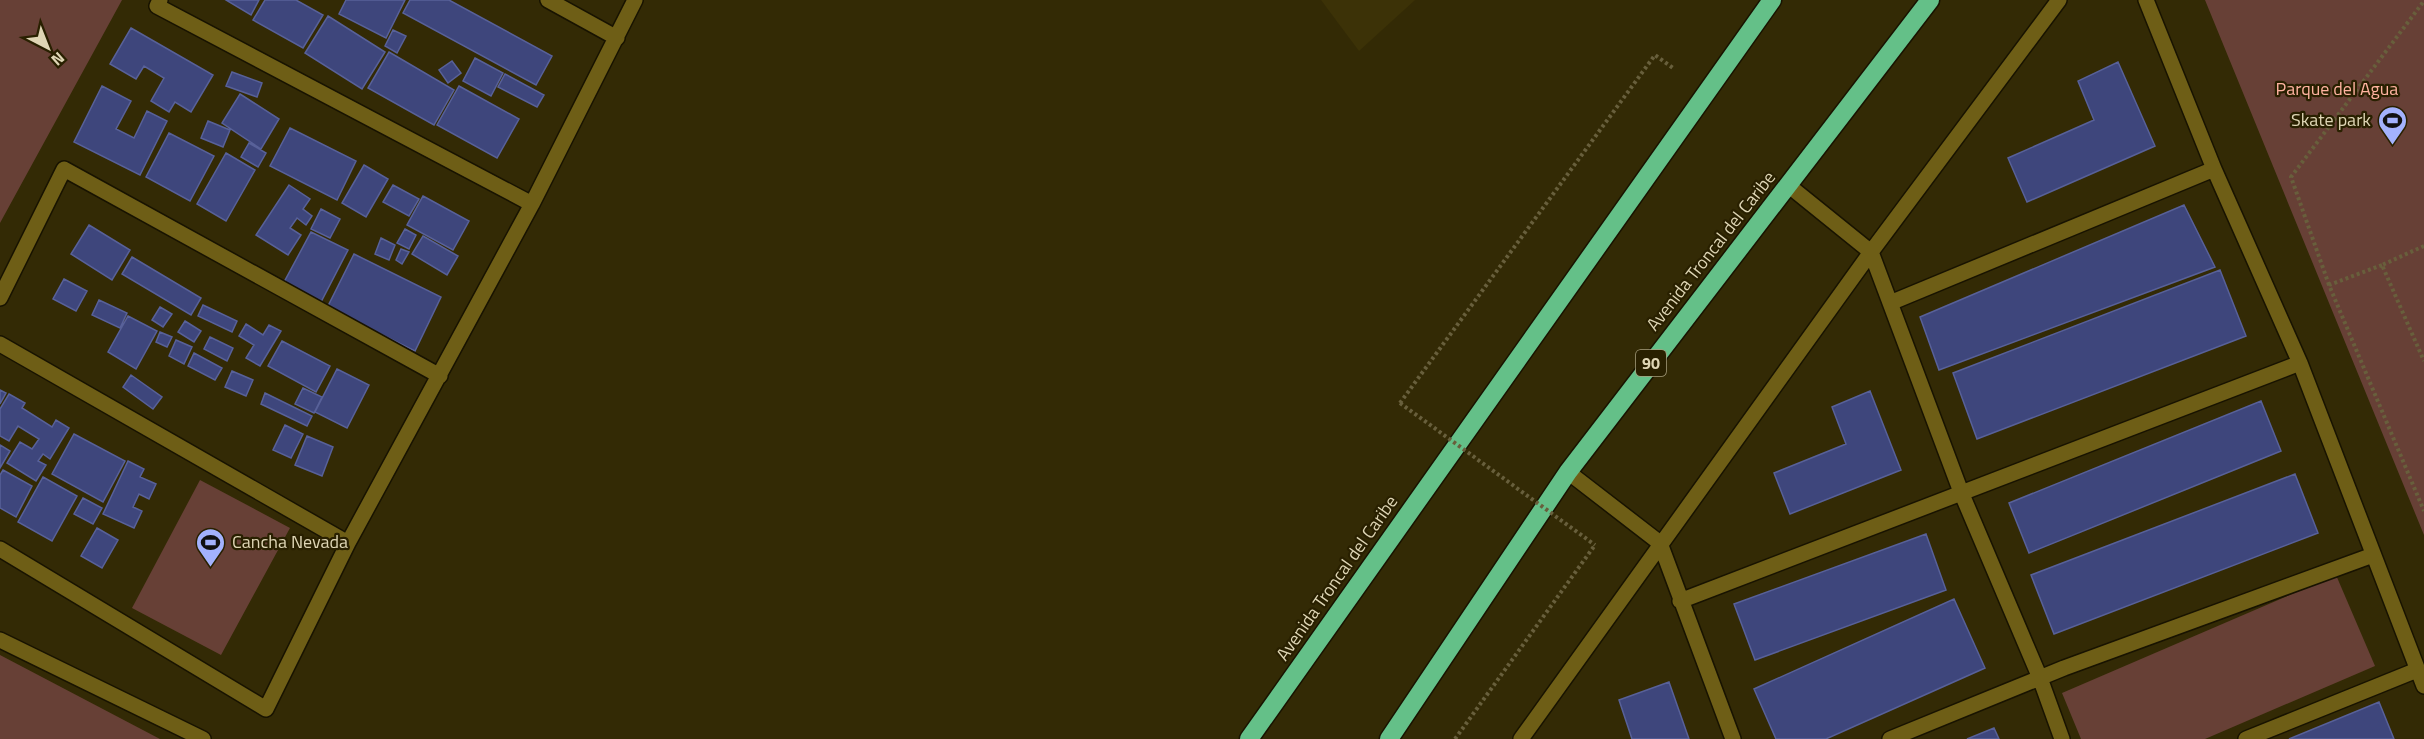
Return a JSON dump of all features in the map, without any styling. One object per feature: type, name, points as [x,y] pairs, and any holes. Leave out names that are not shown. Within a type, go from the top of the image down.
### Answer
[{"type":"highway","name":"Avenida Troncal del Caribe","points":[[1249,739],[1772,0]]},
{"type":"highway","name":"Avenida Troncal del Caribe","points":[[1389,739],[1568,472],[1930,0]]},
{"type":"street","points":[[160,0],[157,6],[532,204]]},
{"type":"street","points":[[548,0],[617,38]]},
{"type":"street","points":[[0,549],[266,709],[348,543],[532,204],[635,0]]},
{"type":"street","points":[[1521,739],[1871,252],[2059,0]]},
{"type":"street","points":[[2145,0],[2214,169],[2300,363],[2424,686]]},
{"type":"street","points":[[0,298],[64,169],[440,376]]},
{"type":"street","points":[[1890,303],[2214,169]]},
{"type":"street","points":[[1788,185],[1871,252],[1961,492],[2040,678],[2062,739]]},
{"type":"street","points":[[0,344],[348,543]]},
{"type":"street","points":[[1680,601],[2300,363]]},
{"type":"street","points":[[1568,472],[1660,543],[1733,739]]},
{"type":"street","points":[[1890,739],[2040,678],[2373,555]]},
{"type":"street","points":[[0,640],[203,739]]},
{"type":"street","points":[[2246,739],[2417,670]]},
{"type":"path","points":[[2424,1],[2291,177],[2328,285],[2424,511]]},
{"type":"path","points":[[1455,739],[1595,545],[1400,403],[1654,55],[1673,68]]},
{"type":"path","points":[[2328,285],[2424,246]]},
{"type":"path","points":[[2382,264],[2424,361]]},
{"type":"shaded area","points":[[1321,0],[1415,0],[1359,51]]},
{"type":"green space","points":[[0,0],[122,0],[0,223]]},
{"type":"green space","name":"Parque del Agua","points":[[2205,0],[2424,0],[2424,535]]},
{"type":"green space","name":"Cancha Nevada","points":[[200,480],[290,528],[221,655],[132,608]]},
{"type":"green space","points":[[2336,575],[2375,666],[2205,739],[2081,739],[2062,693]]},
{"type":"green space","points":[[0,655],[160,739],[0,739]]},
{"type":"building","points":[[226,0],[259,0],[251,15]]},
{"type":"building","points":[[265,0],[296,0],[323,15],[303,48],[253,20]]},
{"type":"building","points":[[346,0],[405,0],[386,38],[339,14]]},
{"type":"building","points":[[410,0],[449,0],[552,56],[536,85],[403,13]]},
{"type":"building","points":[[328,16],[385,52],[362,89],[305,53]]},
{"type":"building","points":[[131,28],[213,75],[191,112],[175,102],[169,112],[151,101],[164,78],[144,66],[136,79],[110,64]]},
{"type":"building","points":[[393,30],[406,36],[397,53],[385,46]]},
{"type":"building","points":[[389,52],[454,90],[434,125],[368,88]]},
{"type":"building","points":[[475,58],[503,73],[491,96],[463,81]]},
{"type":"building","points":[[452,61],[461,73],[448,83],[439,70]]},
{"type":"building","points":[[2118,62],[2155,146],[2027,202],[2008,158],[2094,120],[2078,81]]},
{"type":"building","points":[[232,72],[262,83],[257,97],[226,86]]},
{"type":"building","points":[[505,74],[544,95],[537,107],[498,87]]},
{"type":"building","points":[[102,86],[131,101],[116,129],[134,138],[147,111],[167,121],[140,175],[74,142]]},
{"type":"building","points":[[459,86],[519,119],[497,158],[437,125]]},
{"type":"building","points":[[240,94],[279,119],[261,149],[222,123]]},
{"type":"building","points":[[208,121],[230,130],[223,147],[201,138]]},
{"type":"building","points":[[290,128],[356,161],[337,200],[270,166]]},
{"type":"building","points":[[169,133],[214,156],[190,201],[146,177]]},
{"type":"building","points":[[249,143],[266,153],[258,167],[241,157]]},
{"type":"building","points":[[226,153],[255,170],[226,221],[197,204]]},
{"type":"building","points":[[364,165],[388,179],[366,217],[342,203]]},
{"type":"building","points":[[289,185],[310,199],[303,209],[312,216],[306,225],[297,218],[290,228],[301,235],[288,255],[256,235]]},
{"type":"building","points":[[393,185],[419,199],[409,216],[383,202]]},
{"type":"building","points":[[423,196],[469,221],[453,250],[407,225]]},
{"type":"building","points":[[2184,205],[2215,267],[1939,370],[1920,317]]},
{"type":"building","points":[[321,209],[340,219],[330,238],[311,229]]},
{"type":"building","points":[[89,225],[130,250],[112,280],[71,254]]},
{"type":"building","points":[[405,229],[416,235],[409,249],[397,243]]},
{"type":"building","points":[[311,232],[348,250],[320,304],[283,284]]},
{"type":"building","points":[[423,236],[458,256],[447,275],[412,254]]},
{"type":"building","points":[[381,238],[395,245],[389,260],[375,254]]},
{"type":"building","points":[[401,249],[409,252],[402,264],[396,260]]},
{"type":"building","points":[[354,254],[441,297],[415,351],[327,308]]},
{"type":"building","points":[[132,257],[201,298],[191,315],[122,274]]},
{"type":"building","points":[[2220,270],[2246,336],[1977,439],[1953,373]]},
{"type":"building","points":[[64,279],[87,291],[76,311],[53,299]]},
{"type":"building","points":[[99,300],[127,313],[120,328],[92,315]]},
{"type":"building","points":[[203,305],[237,321],[232,332],[198,316]]},
{"type":"building","points":[[160,307],[172,314],[163,327],[152,320]]},
{"type":"building","points":[[128,316],[157,331],[136,369],[108,352]]},
{"type":"building","points":[[185,321],[201,331],[194,342],[178,332]]},
{"type":"building","points":[[246,324],[263,335],[269,325],[281,331],[260,366],[246,358],[254,345],[239,336]]},
{"type":"building","points":[[160,332],[172,337],[167,347],[156,342]]},
{"type":"building","points":[[210,337],[233,348],[227,361],[204,349]]},
{"type":"building","points":[[176,340],[192,347],[184,364],[169,356]]},
{"type":"building","points":[[282,341],[330,366],[316,392],[268,366]]},
{"type":"building","points":[[194,353],[222,368],[215,380],[188,366]]},
{"type":"building","points":[[337,369],[369,385],[347,428],[315,412]]},
{"type":"building","points":[[232,371],[253,380],[246,396],[225,387]]},
{"type":"building","points":[[131,375],[162,397],[153,409],[123,387]]},
{"type":"building","points":[[303,388],[322,397],[314,413],[295,404]]},
{"type":"building","points":[[0,390],[6,393],[0,404]]},
{"type":"building","points":[[1870,391],[1901,470],[1790,514],[1774,473],[1846,444],[1832,407]]},
{"type":"building","points":[[265,393],[312,416],[307,426],[261,404]]},
{"type":"building","points":[[9,394],[25,403],[22,408],[52,427],[56,420],[69,428],[50,459],[43,454],[38,461],[46,465],[36,481],[7,463],[20,442],[32,449],[39,439],[18,426],[9,441],[0,436],[0,409]]},
{"type":"building","points":[[2261,401],[2281,451],[2029,553],[2009,503]]},
{"type":"building","points":[[285,425],[303,434],[291,458],[273,450]]},
{"type":"building","points":[[74,434],[125,461],[103,502],[52,474]]},
{"type":"building","points":[[307,436],[333,447],[322,476],[295,465]]},
{"type":"building","points":[[0,445],[10,451],[0,468]]},
{"type":"building","points":[[128,461],[144,469],[140,477],[156,484],[149,499],[139,494],[133,507],[142,511],[134,528],[103,514]]},
{"type":"building","points":[[3,470],[32,486],[16,517],[0,508],[0,475]]},
{"type":"building","points":[[2295,474],[2318,533],[2054,634],[2031,575]]},
{"type":"building","points":[[43,477],[77,496],[52,541],[18,522]]},
{"type":"building","points":[[83,498],[102,508],[93,524],[74,514]]},
{"type":"building","points":[[97,528],[118,540],[102,568],[81,556]]},
{"type":"building","points":[[1926,534],[1946,590],[1755,660],[1734,604]]},
{"type":"building","points":[[1954,599],[1985,668],[1826,739],[1776,739],[1754,689]]},
{"type":"building","points":[[1669,682],[1689,739],[1632,739],[1619,700]]},
{"type":"building","points":[[2379,702],[2394,739],[2289,739]]},
{"type":"building","points":[[1994,728],[1999,739],[1967,739]]},
{"type":"place","name":"Skate park","points":[[2392,146]]},
{"type":"place","name":"Cancha Nevada","points":[[211,568]]}]
